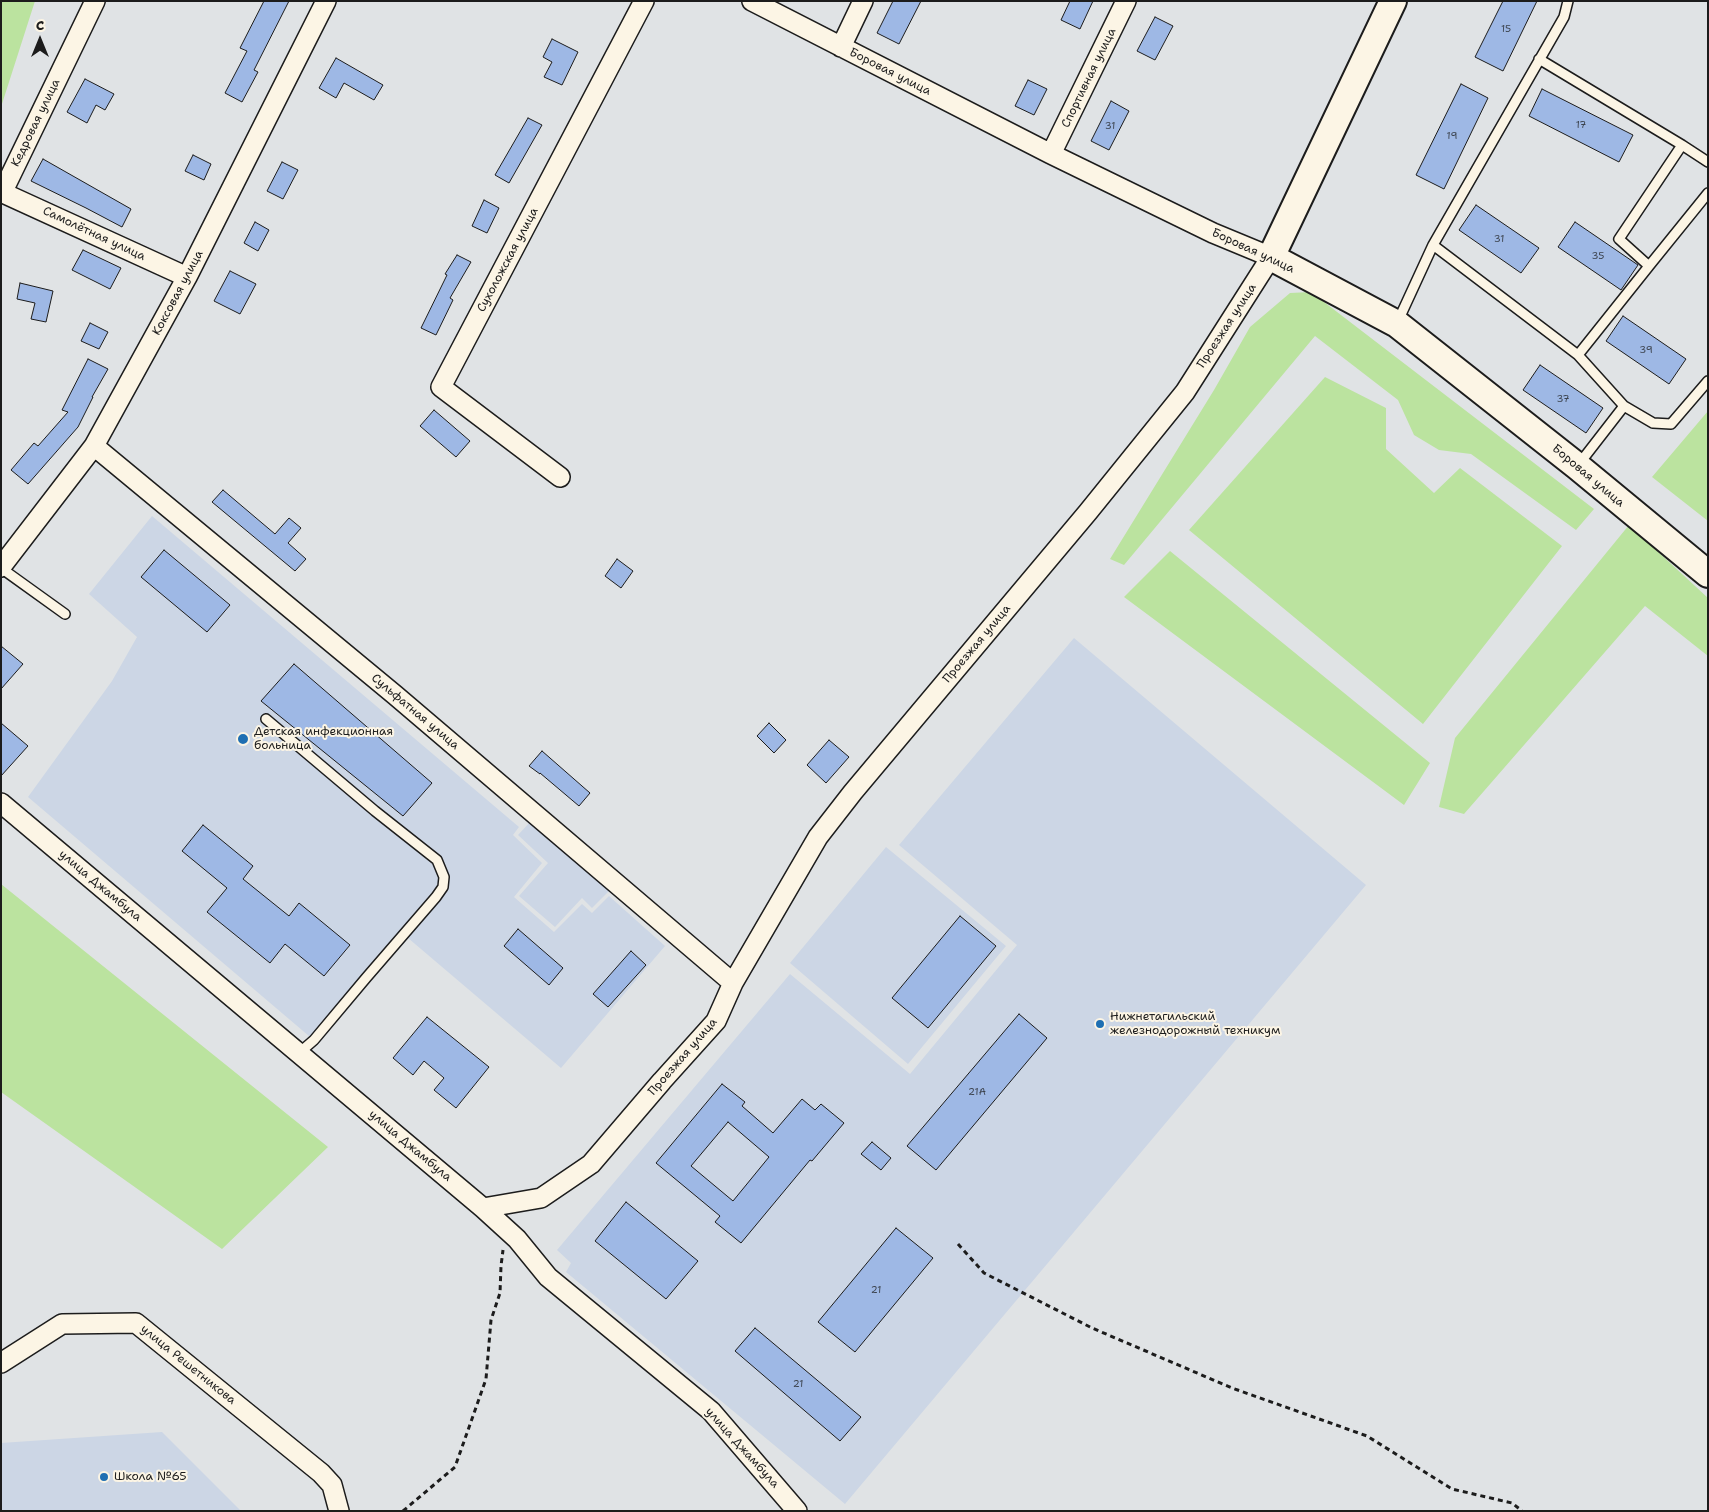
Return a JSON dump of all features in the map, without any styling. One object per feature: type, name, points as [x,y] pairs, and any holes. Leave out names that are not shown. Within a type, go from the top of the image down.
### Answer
[{"type":"street","name":"Кедровая улица","points":[[2,192],[95,1]]},
{"type":"street","name":"Коксовая улица","points":[[1,567],[94,446],[187,277],[326,1]]},
{"type":"street","name":"Сухоложская улица","points":[[560,477],[441,387],[644,1]]},
{"type":"street","name":"Боровая улица","points":[[752,1],[1051,154],[1213,233],[1271,257],[1397,324],[1577,466],[1708,574]]},
{"type":"street","points":[[841,47],[863,1]]},
{"type":"street","name":"Спортивная улица","points":[[1051,154],[1126,1]]},
{"type":"street","name":"Проезжая улица","points":[[483,1208],[541,1198],[591,1164],[716,1021],[733,983],[818,837],[853,792],[1088,512],[1184,392],[1271,257],[1393,1]]},
{"type":"street","name":"Самолётная улица","points":[[2,192],[187,277]]},
{"type":"street","name":"Сульфатная улица","points":[[94,446],[395,695],[733,983]]},
{"type":"street","name":"улица Джамбула","points":[[1,803],[483,1208],[517,1239],[548,1277],[711,1412],[798,1511]]},
{"type":"street","name":"улица Решетникова","points":[[1,1363],[62,1324],[136,1323],[321,1473],[332,1485],[338,1511]]},
{"type":"lane","points":[[1397,324],[1433,245],[1564,17],[1568,1]]},
{"type":"lane","points":[[1540,59],[1708,162]]},
{"type":"lane","points":[[1648,266],[1619,239],[1682,145]]},
{"type":"lane","points":[[1578,356],[1708,193]]},
{"type":"lane","points":[[1433,245],[1578,356],[1624,406],[1653,423],[1671,424],[1708,381]]},
{"type":"lane","points":[[1577,466],[1624,406]]},
{"type":"lane","points":[[1,567],[65,614]]},
{"type":"lane","points":[[266,719],[375,811],[437,860],[444,877],[443,887],[436,897],[314,1040],[299,1053]]},
{"type":"path","points":[[403,1511],[455,1467],[486,1379],[491,1320],[500,1293],[504,1246],[517,1239]]},
{"type":"path","points":[[958,1244],[984,1273],[1092,1328],[1232,1388],[1367,1436],[1452,1489],[1512,1503],[1522,1511]]},
{"type":"shaded area","name":"Детская инфекционная больница","points":[[152,516],[519,827],[513,835],[542,863],[514,897],[554,932],[582,904],[592,913],[609,896],[665,946],[561,1068],[408,938],[316,1042],[28,797],[112,681],[137,637],[89,594]]},
{"type":"shaded area","name":"Нижнетагильский железнодорожный техникум","points":[[1074,638],[1366,885],[845,1504],[566,1272],[571,1263],[557,1250],[790,974],[910,1074],[1017,945],[899,845]]},
{"type":"shaded area","points":[[531,821],[611,889],[592,908],[582,898],[555,927],[519,896],[548,863],[518,835]]},
{"type":"shaded area","points":[[886,847],[1006,946],[908,1064],[790,963]]},
{"type":"shaded area","name":"Школа №65","points":[[162,1432],[241,1511],[1,1511],[1,1443]]},
{"type":"green space","points":[[1,1],[35,1],[1,107]]},
{"type":"green space","points":[[1311,292],[1594,509],[1576,530],[1471,454],[1439,450],[1414,435],[1398,400],[1315,336],[1124,565],[1110,559],[1214,390],[1250,327],[1290,293]]},
{"type":"green space","points":[[1325,377],[1386,408],[1386,449],[1434,493],[1460,468],[1562,546],[1423,724],[1189,530]]},
{"type":"green space","points":[[1708,411],[1708,521],[1652,477]]},
{"type":"green space","points":[[1629,525],[1708,598],[1708,656],[1645,606],[1464,814],[1439,807],[1455,738]]},
{"type":"green space","points":[[1170,551],[1430,763],[1404,805],[1124,597]]},
{"type":"green space","points":[[1,884],[328,1147],[222,1249],[1,1092]]},
{"type":"building","points":[[264,1],[289,1],[254,70],[258,72],[242,102],[225,93],[247,51],[240,48]]},
{"type":"building","points":[[893,1],[921,1],[899,44],[877,33]]},
{"type":"building","points":[[1070,1],[1093,1],[1080,29],[1061,20]]},
{"type":"building","points":[[1503,1],[1537,1],[1503,71],[1475,57]]},
{"type":"building","points":[[1155,17],[1173,26],[1155,60],[1137,51]]},
{"type":"building","points":[[552,39],[578,52],[562,85],[544,77],[552,62],[543,57]]},
{"type":"building","points":[[336,58],[383,85],[374,100],[344,83],[336,98],[319,88]]},
{"type":"building","points":[[85,79],[114,94],[105,110],[96,105],[87,123],[67,112]]},
{"type":"building","points":[[1028,80],[1047,89],[1034,115],[1015,106]]},
{"type":"building","points":[[1461,84],[1488,98],[1444,189],[1416,175]]},
{"type":"building","points":[[1542,89],[1633,135],[1619,162],[1529,116]]},
{"type":"building","points":[[1111,101],[1129,111],[1109,150],[1091,141]]},
{"type":"building","points":[[528,118],[542,125],[509,183],[495,175]]},
{"type":"building","points":[[193,155],[211,164],[204,180],[185,171]]},
{"type":"building","points":[[43,159],[131,209],[122,227],[31,181]]},
{"type":"building","points":[[282,162],[298,170],[283,199],[267,191]]},
{"type":"building","points":[[484,200],[499,208],[487,233],[472,226]]},
{"type":"building","points":[[1476,205],[1539,248],[1521,273],[1459,230]]},
{"type":"building","points":[[255,222],[269,230],[258,251],[244,243]]},
{"type":"building","points":[[1575,222],[1638,265],[1621,290],[1558,247]]},
{"type":"building","points":[[83,250],[121,268],[110,289],[72,270]]},
{"type":"building","points":[[457,255],[471,262],[450,298],[453,300],[436,335],[421,328],[447,275],[445,274]]},
{"type":"building","points":[[230,271],[256,284],[240,314],[214,301]]},
{"type":"building","points":[[20,283],[53,291],[46,322],[31,319],[35,303],[17,299]]},
{"type":"building","points":[[1623,316],[1686,359],[1669,384],[1606,341]]},
{"type":"building","points":[[90,323],[108,332],[99,349],[81,341]]},
{"type":"building","points":[[88,359],[108,369],[78,427],[28,484],[11,470],[34,443],[38,446],[68,412],[62,410]]},
{"type":"building","points":[[1540,365],[1603,408],[1586,433],[1523,390]]},
{"type":"building","points":[[434,410],[470,441],[456,457],[420,426]]},
{"type":"building","points":[[223,490],[275,534],[289,518],[301,528],[288,543],[306,559],[295,571],[212,502]]},
{"type":"building","points":[[164,550],[230,605],[207,632],[141,577]]},
{"type":"building","points":[[617,559],[633,571],[621,588],[605,576]]},
{"type":"building","points":[[1,646],[23,664],[1,689]]},
{"type":"building","points":[[294,664],[432,783],[403,816],[261,701]]},
{"type":"building","points":[[1,723],[28,746],[1,776]]},
{"type":"building","points":[[769,723],[786,740],[774,753],[757,736]]},
{"type":"building","points":[[829,740],[849,757],[826,783],[807,765]]},
{"type":"building","points":[[542,751],[590,793],[579,806],[529,766]]},
{"type":"building","points":[[203,825],[253,866],[243,879],[289,916],[299,903],[350,945],[324,976],[285,944],[270,963],[207,912],[227,888],[182,851]]},
{"type":"building","points":[[960,916],[996,946],[928,1028],[892,998]]},
{"type":"building","points":[[518,929],[563,968],[549,985],[504,946]]},
{"type":"building","points":[[631,951],[646,965],[608,1007],[593,994]]},
{"type":"building","points":[[1019,1014],[1047,1038],[936,1170],[907,1146]]},
{"type":"building","points":[[427,1017],[489,1067],[456,1108],[434,1090],[444,1078],[424,1061],[413,1075],[393,1058]]},
{"type":"building","points":[[722,1084],[745,1102],[742,1106],[773,1133],[802,1099],[815,1110],[821,1104],[844,1123],[812,1161],[810,1160],[741,1243],[715,1222],[720,1216],[656,1163]],"holes":[[[728,1122],[769,1157],[733,1201],[691,1166]]]},
{"type":"building","points":[[872,1142],[891,1158],[881,1170],[861,1154]]},
{"type":"building","points":[[626,1202],[698,1261],[666,1299],[595,1241]]},
{"type":"building","points":[[896,1228],[933,1258],[855,1352],[818,1322]]},
{"type":"building","points":[[755,1328],[861,1417],[840,1441],[735,1351]]},
{"type":"place","name":"Детская инфекционная больница","points":[[243,739]]},
{"type":"place","name":"Нижнетагильский железнодорожный техникум","points":[[1100,1024]]},
{"type":"place","name":"Школа №65","points":[[104,1477]]}]
